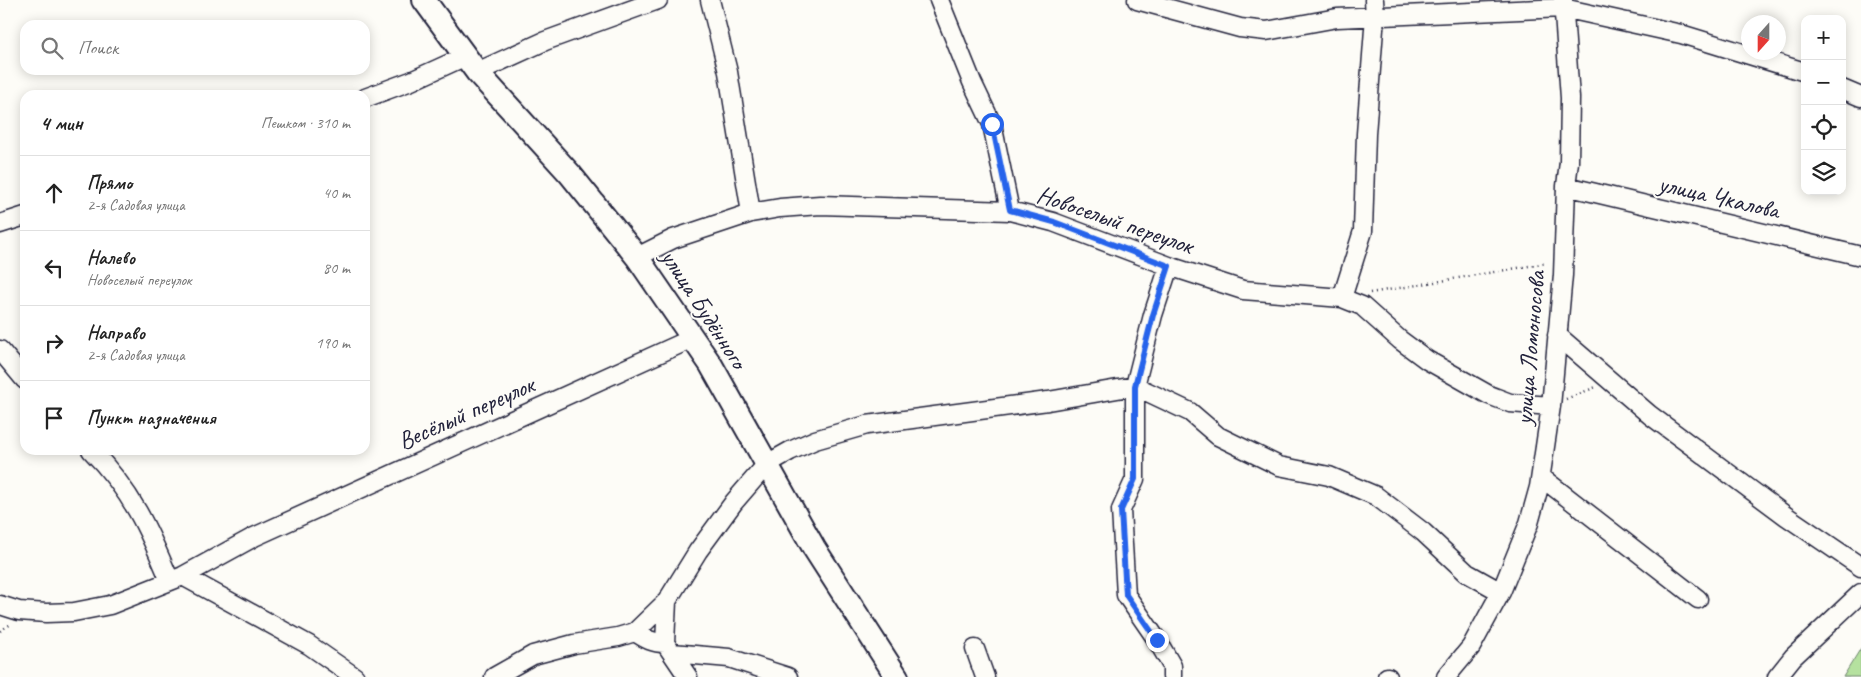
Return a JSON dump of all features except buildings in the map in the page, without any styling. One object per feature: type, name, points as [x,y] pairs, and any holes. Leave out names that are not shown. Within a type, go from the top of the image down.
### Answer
[{"type":"main road","name":"улица Будённого","points":[[424,0],[471,64],[570,174],[637,257],[691,339],[711,365],[814,548],[897,677]]},
{"type":"street","points":[[370,96],[412,81],[545,41],[658,0]]},
{"type":"street","points":[[710,0],[728,72],[751,213]]},
{"type":"street","points":[[939,0],[972,82],[992,124],[1010,210]]},
{"type":"street","points":[[1137,0],[1240,28],[1266,30],[1337,18],[1374,8],[1563,4],[1681,34],[1801,71]]},
{"type":"street","name":"улица Ломоносова","points":[[1446,677],[1472,647],[1501,592],[1529,523],[1541,477],[1551,406],[1569,162],[1570,98],[1563,4]]},
{"type":"street","points":[[1342,298],[1363,231],[1366,134],[1374,8]]},
{"type":"street","points":[[1846,91],[1861,97]]},
{"type":"street","name":"улица Чкалова","points":[[1566,186],[1861,256]]},
{"type":"street","name":"Новоселый переулок","points":[[637,257],[673,239],[751,213],[780,208],[820,205],[1010,210],[1054,222],[1169,266],[1243,290],[1342,298],[1362,306],[1400,340],[1427,360],[1489,395],[1510,403],[1551,406]]},
{"type":"street","points":[[0,224],[20,218]]},
{"type":"street","points":[[1169,266],[1153,315],[1135,386],[1135,479],[1121,510],[1126,595],[1157,640],[1172,666],[1172,677]]},
{"type":"street","points":[[1557,335],[1650,415],[1701,454],[1786,516],[1861,567]]},
{"type":"street","name":"Весёлый переулок","points":[[0,605],[19,610],[46,613],[74,612],[110,605],[176,578],[263,533],[691,339]]},
{"type":"street","points":[[0,350],[20,374]]},
{"type":"street","points":[[494,677],[533,655],[574,644],[618,637],[635,632],[667,601],[698,551],[734,502],[767,464],[790,450],[867,424],[1048,400],[1135,386],[1190,412],[1218,436],[1278,466],[1330,476],[1376,496],[1423,532],[1467,573],[1501,592]]},
{"type":"street","points":[[97,455],[111,470],[130,496],[176,578],[309,645],[355,677]]},
{"type":"street","points":[[1541,477],[1698,599]]},
{"type":"street","points":[[1777,677],[1793,657],[1861,593]]},
{"type":"street","points":[[667,601],[669,648],[688,677]]},
{"type":"street","points":[[635,632],[645,639],[669,648],[729,658],[788,677]]},
{"type":"street","points":[[975,649],[985,677]]},
{"type":"path","points":[[1342,298],[1563,261]]},
{"type":"path","points":[[1551,406],[1612,381]]},
{"type":"green space","points":[[1861,648],[1861,677],[1843,677]]},
{"type":"route","points":[[992,124],[1010,210],[1054,222],[1169,266],[1153,315],[1135,386],[1135,479],[1121,510],[1126,595],[1157,640]]}]
